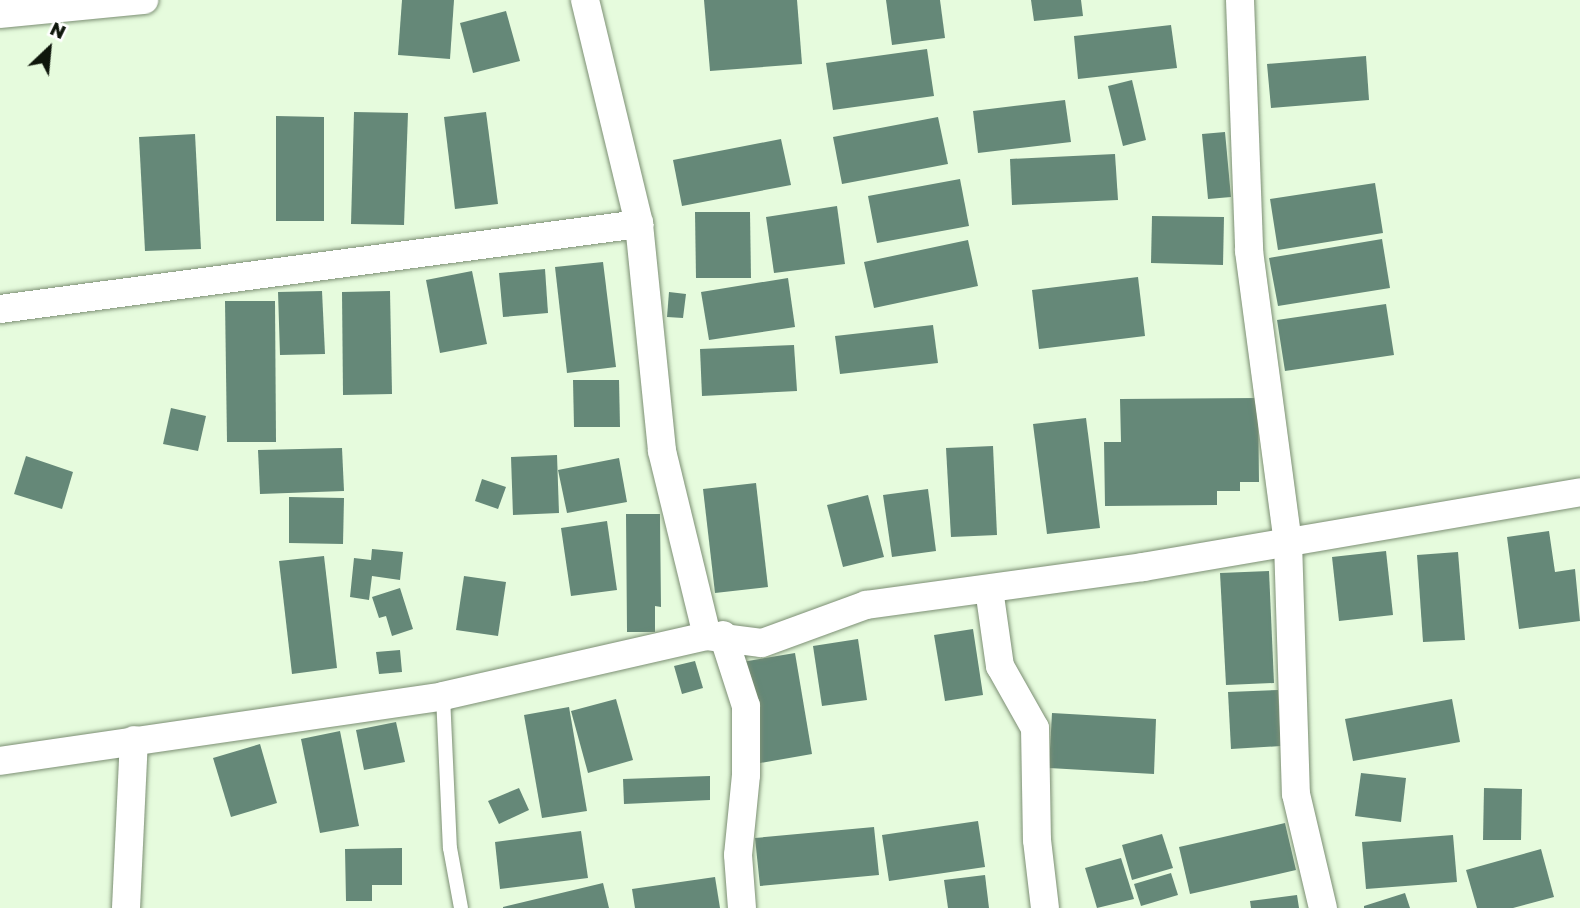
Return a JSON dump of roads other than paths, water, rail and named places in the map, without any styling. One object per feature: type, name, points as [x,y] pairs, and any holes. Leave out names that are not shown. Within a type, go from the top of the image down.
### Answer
[{"type":"street","points":[[0,14],[49,4],[144,0]]},
{"type":"street","points":[[585,0],[639,224],[662,451],[715,636],[746,706],[746,775],[737,855],[742,908]]},
{"type":"street","points":[[1240,0],[1249,251],[1288,542],[1296,794],[1323,908]]},
{"type":"street","points":[[0,309],[639,224]]},
{"type":"street","points":[[0,761],[443,696],[715,636],[762,643],[866,605],[989,589],[1288,542],[1580,492]]},
{"type":"street","points":[[989,589],[1000,666],[1035,728],[1037,840],[1045,908]]},
{"type":"street","points":[[126,908],[134,740]]},
{"type":"lane","points":[[443,696],[450,848],[461,908]]}]
